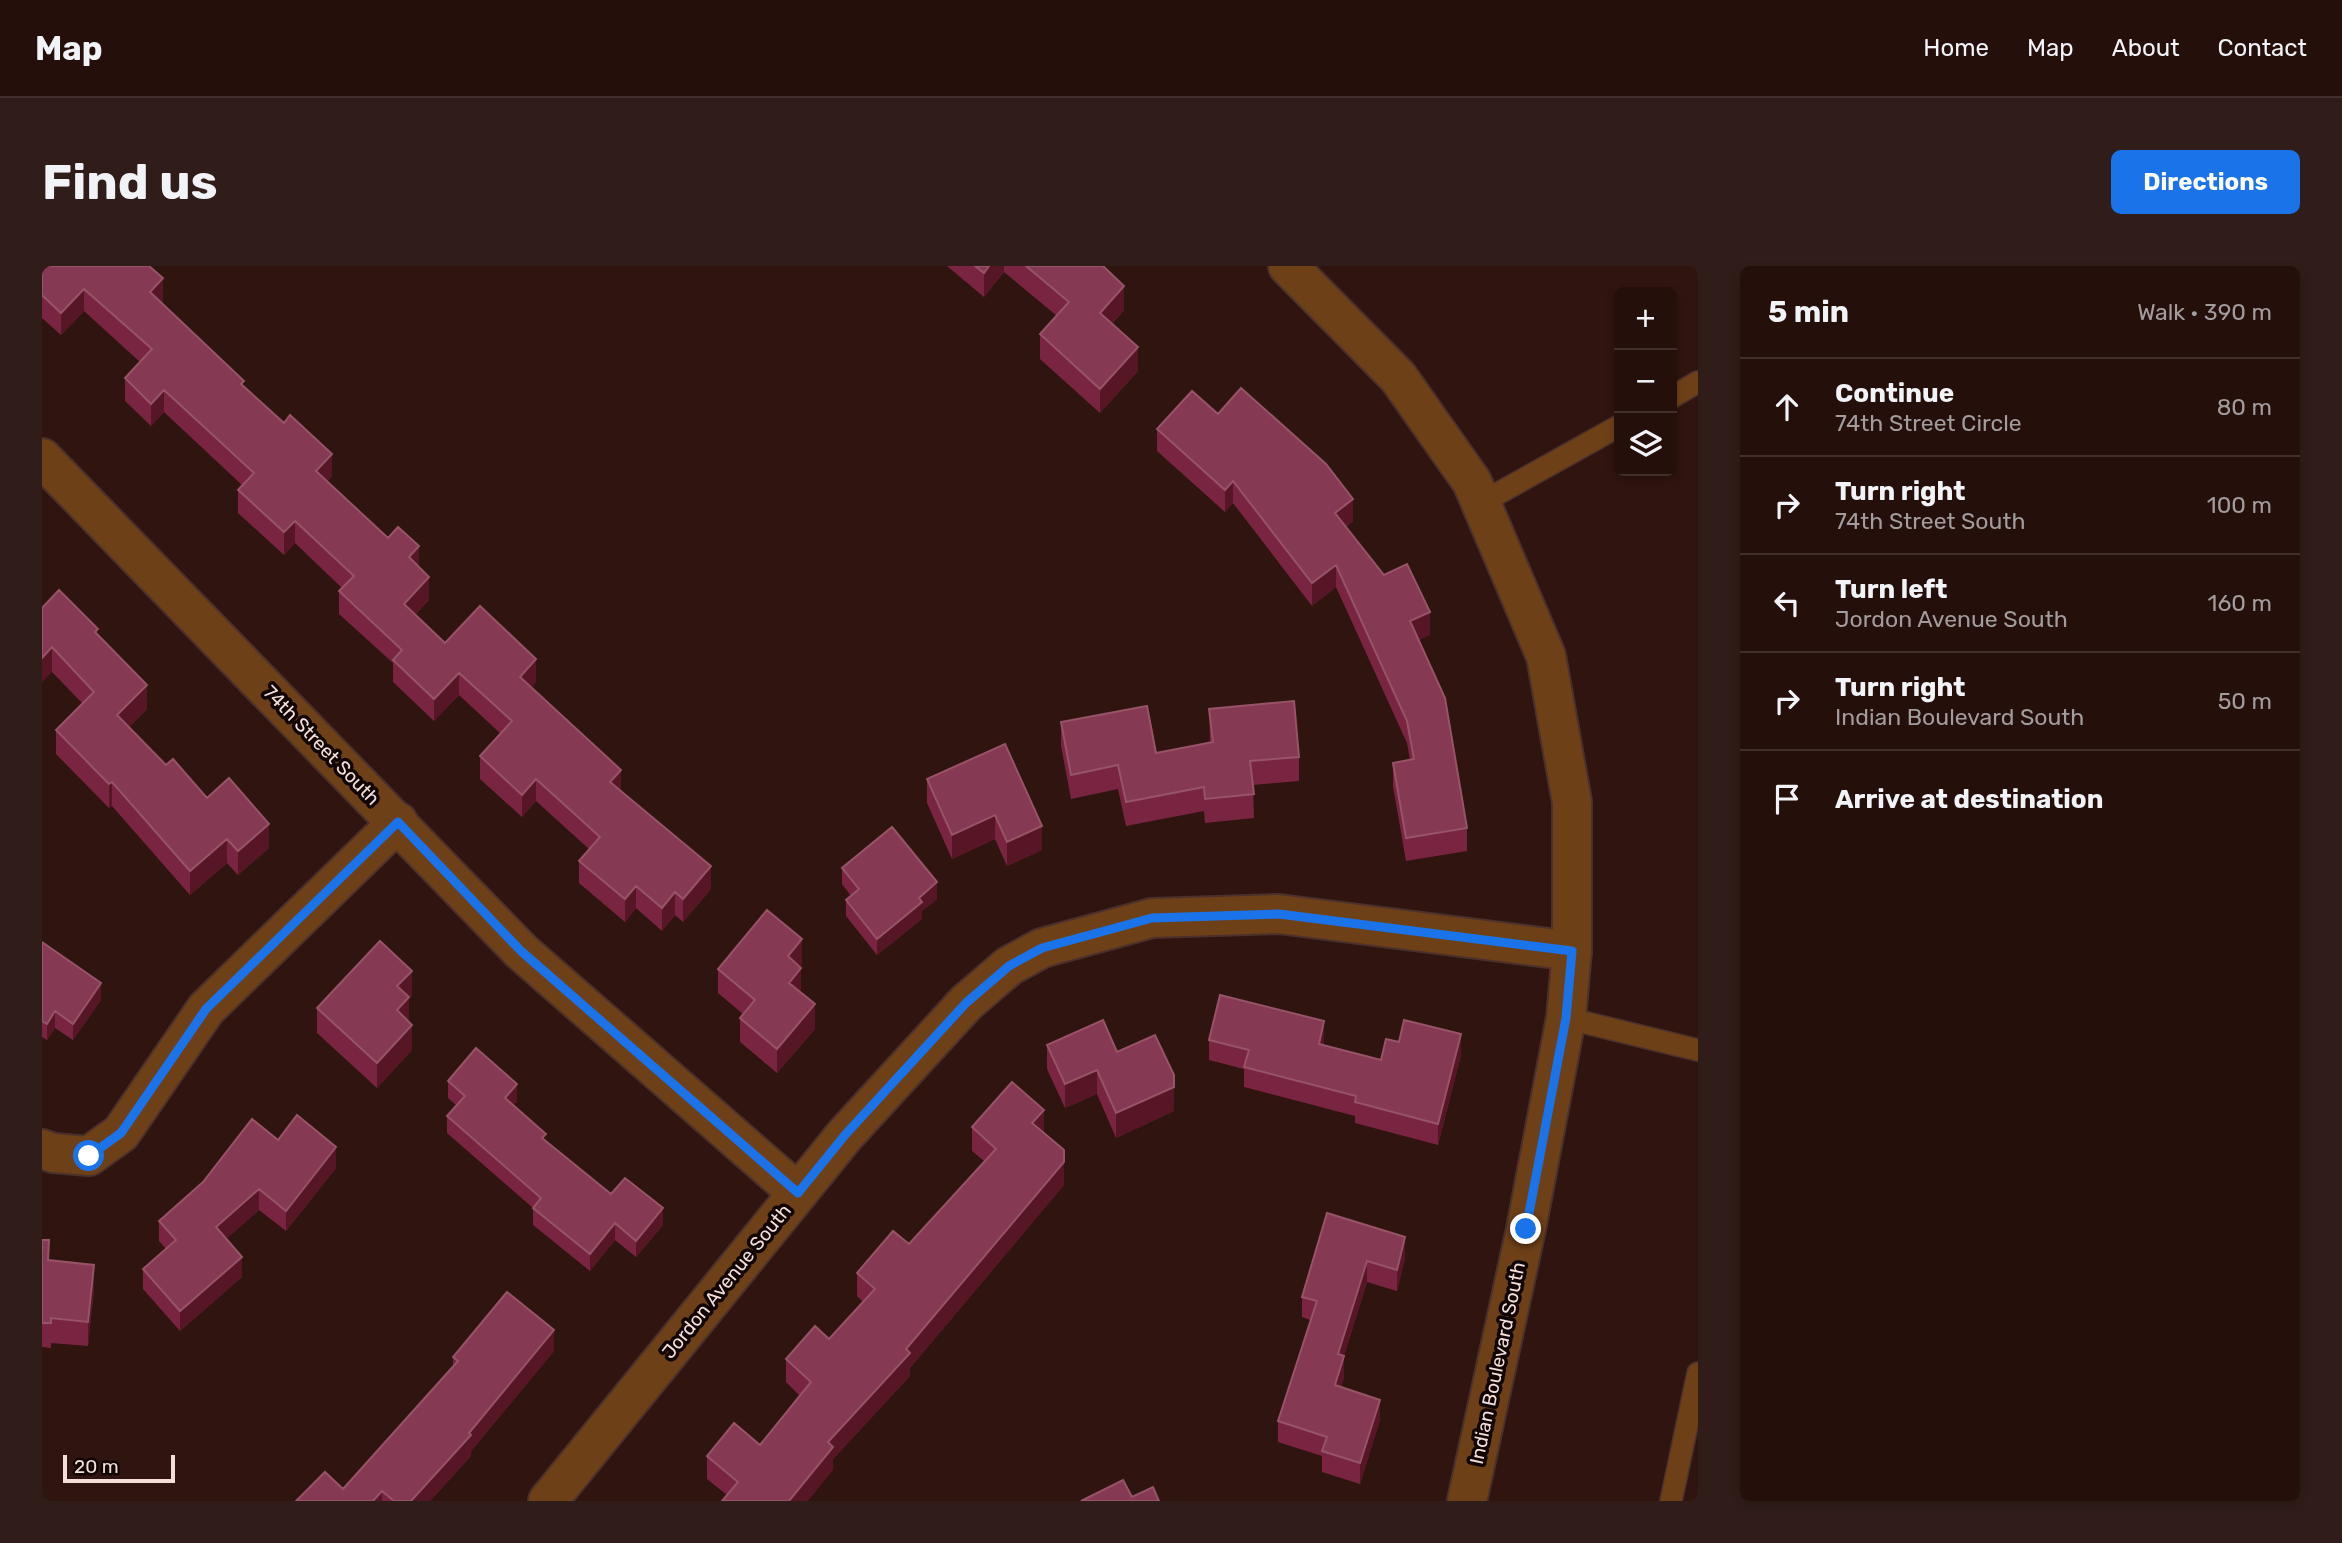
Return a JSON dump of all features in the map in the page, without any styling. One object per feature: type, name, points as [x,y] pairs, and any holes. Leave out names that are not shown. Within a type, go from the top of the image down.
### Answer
[{"type":"street","name":"Indian Boulevard South","points":[[1288,266],[1398,377],[1472,482],[1546,656],[1572,802],[1572,951],[1566,1018],[1526,1229],[1467,1501]]},
{"type":"street","name":"74th Street South","points":[[42,457],[521,951],[798,1193]]},
{"type":"street","points":[[42,1149],[53,1153],[89,1156],[121,1133],[206,1009],[398,822]]},
{"type":"street","name":"Jordon Avenue South","points":[[548,1501],[845,1135],[966,1003],[1009,966],[1042,948],[1152,918],[1279,914],[1572,951]]},
{"type":"lane","points":[[1677,394],[1698,382]]},
{"type":"lane","points":[[1481,503],[1614,429]]},
{"type":"lane","points":[[1566,1018],[1698,1050]]},
{"type":"lane","points":[[1671,1501],[1698,1373]]},
{"type":"building","points":[[42,266],[149,266],[163,278],[150,292],[244,381],[241,384],[284,423],[290,415],[332,454],[316,471],[388,538],[398,527],[419,546],[409,557],[429,577],[404,604],[445,643],[480,606],[536,659],[520,677],[621,770],[610,782],[711,866],[683,899],[675,892],[662,908],[636,886],[625,899],[579,861],[600,837],[536,779],[522,795],[480,756],[512,721],[459,673],[434,699],[393,660],[402,650],[339,591],[354,576],[295,521],[284,532],[238,490],[254,473],[164,390],[151,404],[125,378],[152,349],[84,289],[61,313],[42,295]]},
{"type":"building","points":[[975,266],[989,266],[984,273]]},
{"type":"building","points":[[1026,266],[1103,266],[1124,286],[1100,313],[1138,347],[1100,389],[1040,334],[1069,302]]},
{"type":"building","points":[[1241,388],[1326,464],[1353,499],[1335,513],[1384,575],[1407,564],[1430,612],[1410,621],[1445,698],[1467,828],[1406,838],[1393,763],[1414,759],[1407,721],[1336,565],[1312,583],[1233,481],[1225,490],[1157,429],[1192,391],[1218,414]]},
{"type":"building","points":[[59,590],[98,629],[95,632],[147,685],[117,715],[166,765],[173,759],[207,798],[229,778],[269,824],[238,851],[227,839],[190,871],[112,782],[109,784],[56,730],[94,692],[52,647],[42,658],[42,608]]},
{"type":"building","points":[[1294,701],[1299,757],[1250,761],[1254,794],[1205,799],[1204,787],[1126,802],[1118,765],[1071,775],[1061,722],[1147,706],[1156,753],[1213,742],[1209,709]]},
{"type":"building","points":[[1005,744],[1042,826],[1007,842],[995,815],[952,835],[927,779]]},
{"type":"building","points":[[892,827],[937,882],[919,898],[922,902],[877,939],[846,900],[859,889],[842,868]]},
{"type":"building","points":[[767,910],[802,939],[788,956],[801,968],[789,983],[815,1004],[777,1049],[740,1018],[755,1000],[718,969]]},
{"type":"building","points":[[380,941],[412,971],[397,986],[409,997],[397,1010],[412,1025],[377,1063],[317,1008]]},
{"type":"building","points":[[42,942],[101,983],[73,1024],[55,1011],[47,1024],[42,1021]]},
{"type":"building","points":[[1220,995],[1324,1021],[1319,1044],[1381,1060],[1386,1039],[1399,1042],[1404,1020],[1461,1034],[1438,1124],[1355,1102],[1356,1096],[1244,1067],[1249,1050],[1209,1040]]},
{"type":"building","points":[[1103,1020],[1117,1052],[1155,1035],[1174,1075],[1174,1087],[1116,1113],[1097,1070],[1065,1084],[1047,1045]]},
{"type":"building","points":[[476,1048],[517,1084],[505,1098],[546,1134],[542,1138],[611,1194],[625,1178],[663,1208],[636,1241],[615,1223],[590,1254],[533,1208],[541,1198],[447,1116],[465,1096],[448,1081]]},
{"type":"building","points":[[1012,1082],[1044,1110],[1032,1123],[1064,1150],[1064,1162],[906,1349],[910,1353],[828,1442],[833,1447],[789,1501],[722,1501],[738,1482],[707,1456],[734,1423],[760,1445],[811,1382],[786,1359],[815,1326],[829,1339],[875,1289],[857,1273],[893,1231],[909,1244],[996,1149],[972,1127]]},
{"type":"building","points":[[297,1115],[336,1147],[286,1211],[259,1189],[216,1227],[242,1257],[180,1311],[143,1269],[176,1240],[159,1221],[203,1182],[252,1119],[278,1140]]},
{"type":"building","points":[[1327,1213],[1405,1237],[1397,1270],[1367,1261],[1338,1354],[1344,1356],[1335,1385],[1380,1400],[1360,1463],[1322,1451],[1327,1437],[1278,1421],[1317,1301],[1302,1297]]},
{"type":"building","points":[[42,1240],[49,1240],[48,1260],[94,1265],[88,1322],[51,1318],[51,1323],[42,1323]]},
{"type":"building","points":[[507,1292],[554,1330],[469,1433],[471,1435],[411,1501],[394,1501],[382,1491],[373,1501],[296,1501],[325,1472],[343,1489],[458,1361],[453,1357]]},
{"type":"building","points":[[1123,1480],[1132,1497],[1153,1487],[1159,1501],[1081,1501]]},
{"type":"route","points":[[89,1156],[121,1133],[206,1009],[398,822],[521,951],[798,1193],[845,1135],[966,1003],[1009,966],[1042,948],[1152,918],[1279,914],[1572,951],[1566,1018],[1526,1229]]}]
